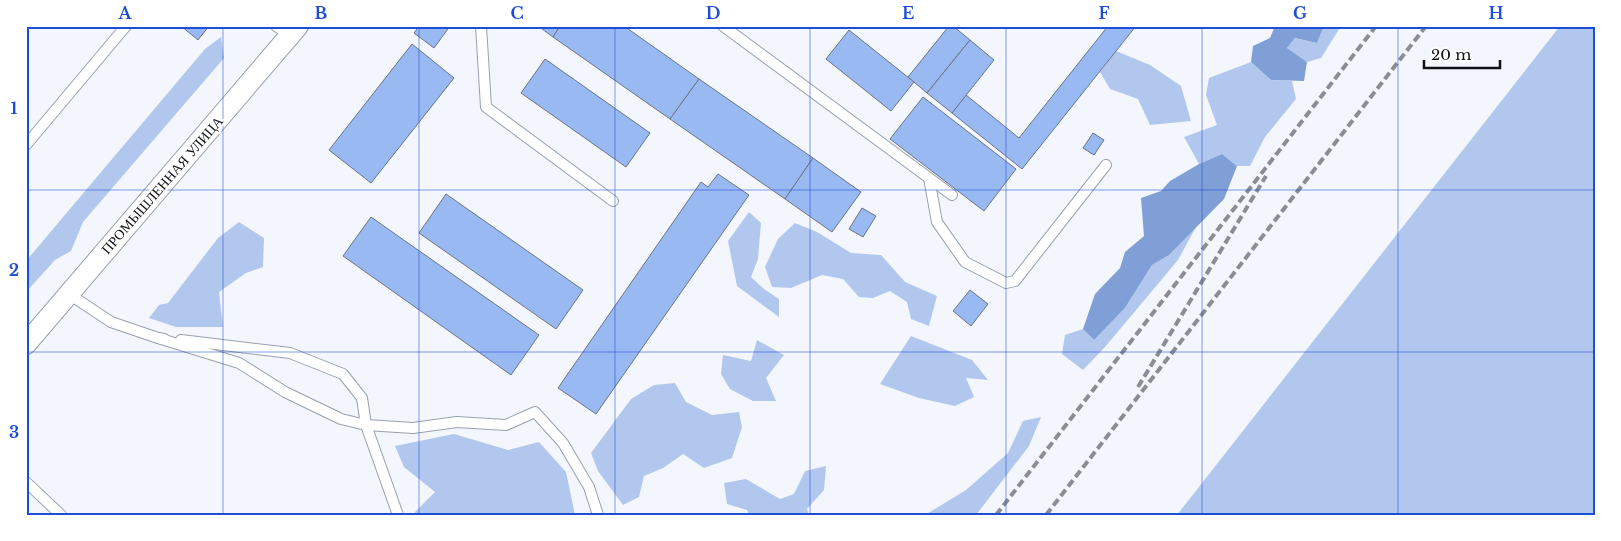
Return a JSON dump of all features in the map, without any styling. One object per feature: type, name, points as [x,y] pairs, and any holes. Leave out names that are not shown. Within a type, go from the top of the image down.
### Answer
[{"type":"street","name":"ПРОМЫШЛЕННАЯ УЛИЦА","points":[[26,344],[288,29]]},
{"type":"lane","points":[[26,145],[126,26]]},
{"type":"lane","points":[[481,26],[486,107],[613,201]]},
{"type":"lane","points":[[723,26],[952,195]]},
{"type":"lane","points":[[929,178],[937,222],[965,262],[1006,283],[1015,281],[1106,165]]},
{"type":"lane","points":[[68,294],[111,322],[239,363],[286,392],[341,419],[366,425],[414,428],[457,422],[506,425],[535,412],[563,443],[589,487],[598,515]]},
{"type":"lane","points":[[158,338],[290,353],[342,374],[362,398],[366,425],[398,515]]},
{"type":"lane","points":[[26,482],[61,515]]},
{"type":"shaded area","points":[[1275,26],[1324,26],[1317,43],[1295,38],[1287,48],[1307,62],[1304,81],[1271,80],[1251,62],[1253,46],[1270,38]]},
{"type":"shaded area","points":[[1324,26],[1341,26],[1321,58],[1307,62],[1287,48],[1295,38],[1317,43]]},
{"type":"shaded area","points":[[1560,26],[1595,26],[1595,515],[1177,515]]},
{"type":"shaded area","points":[[221,37],[224,58],[83,222],[71,251],[55,260],[26,292],[26,261],[205,49]]},
{"type":"shaded area","points":[[1116,51],[1150,65],[1181,86],[1191,121],[1150,125],[1138,99],[1110,89],[1100,72]]},
{"type":"shaded area","points":[[1251,62],[1271,80],[1292,81],[1296,99],[1265,137],[1250,166],[1237,166],[1222,154],[1199,164],[1184,137],[1217,125],[1206,95],[1209,78]]},
{"type":"shaded area","points":[[1222,154],[1237,166],[1224,199],[1169,255],[1152,265],[1125,308],[1094,340],[1083,329],[1095,294],[1120,268],[1125,252],[1144,236],[1141,198],[1161,191],[1170,181],[1199,164]]},
{"type":"shaded area","points":[[749,212],[761,223],[758,259],[751,277],[779,299],[779,317],[737,286],[728,241]]},
{"type":"shaded area","points":[[239,222],[264,238],[263,267],[246,273],[219,292],[223,327],[176,327],[149,318],[159,305],[168,303],[218,238]]},
{"type":"shaded area","points":[[795,223],[817,232],[851,253],[881,255],[905,282],[937,296],[929,326],[911,319],[907,302],[890,291],[873,298],[859,297],[843,279],[822,275],[791,288],[772,287],[765,267],[778,239]]},
{"type":"shaded area","points":[[1196,227],[1178,260],[1105,347],[1083,370],[1062,354],[1065,335],[1083,329],[1094,340],[1125,308],[1152,265],[1169,255]]},
{"type":"shaded area","points":[[911,336],[972,360],[988,380],[966,378],[974,397],[955,406],[919,398],[880,384]]},
{"type":"shaded area","points":[[757,340],[784,355],[766,378],[776,401],[753,401],[730,389],[721,374],[723,355],[751,361]]},
{"type":"shaded area","points":[[675,383],[686,402],[712,415],[739,412],[742,427],[732,458],[704,468],[683,454],[663,468],[644,476],[639,497],[623,505],[598,471],[591,453],[631,399],[654,385]]},
{"type":"shaded area","points":[[1041,417],[1029,446],[976,515],[925,515],[966,490],[1008,453],[1023,421]]},
{"type":"shaded area","points":[[454,434],[508,450],[539,442],[566,472],[575,515],[416,515],[415,512],[435,492],[404,467],[395,446]]},
{"type":"shaded area","points":[[826,466],[824,490],[807,509],[809,515],[749,515],[747,510],[727,504],[724,483],[746,479],[780,499],[794,494],[805,471]]},
{"type":"building","points":[[181,26],[209,26],[198,40]]},
{"type":"building","points":[[419,26],[450,26],[434,48],[414,33]]},
{"type":"building","points":[[538,26],[560,26],[553,37]]},
{"type":"building","points":[[560,26],[624,26],[699,79],[670,119],[553,37]]},
{"type":"building","points":[[949,26],[953,26],[970,40],[927,93],[908,77]]},
{"type":"building","points":[[1108,26],[1136,26],[1022,169],[952,113],[966,95],[1019,138]]},
{"type":"building","points":[[849,30],[914,82],[891,111],[826,59]]},
{"type":"building","points":[[970,40],[994,60],[952,113],[927,93]]},
{"type":"building","points":[[412,44],[454,78],[371,183],[329,150]]},
{"type":"building","points":[[545,59],[650,133],[626,167],[521,93]]},
{"type":"building","points":[[699,79],[813,158],[785,199],[670,119]]},
{"type":"building","points":[[923,97],[1016,169],[984,211],[890,139]]},
{"type":"building","points":[[1093,133],[1104,140],[1094,155],[1083,148]]},
{"type":"building","points":[[813,158],[861,192],[832,232],[785,199]]},
{"type":"building","points":[[718,174],[749,195],[596,414],[558,388],[701,182],[708,187]]},
{"type":"building","points":[[446,194],[583,290],[556,329],[419,233]]},
{"type":"building","points":[[862,208],[876,216],[863,237],[849,229]]},
{"type":"building","points":[[371,217],[539,335],[511,375],[343,256]]},
{"type":"building","points":[[970,290],[988,304],[971,326],[953,311]]},
{"type":"railway","points":[[996,515],[1376,26]]},
{"type":"railway","points":[[1046,515],[1426,26]]},
{"type":"railway","points":[[1138,387],[1266,176]]}]
